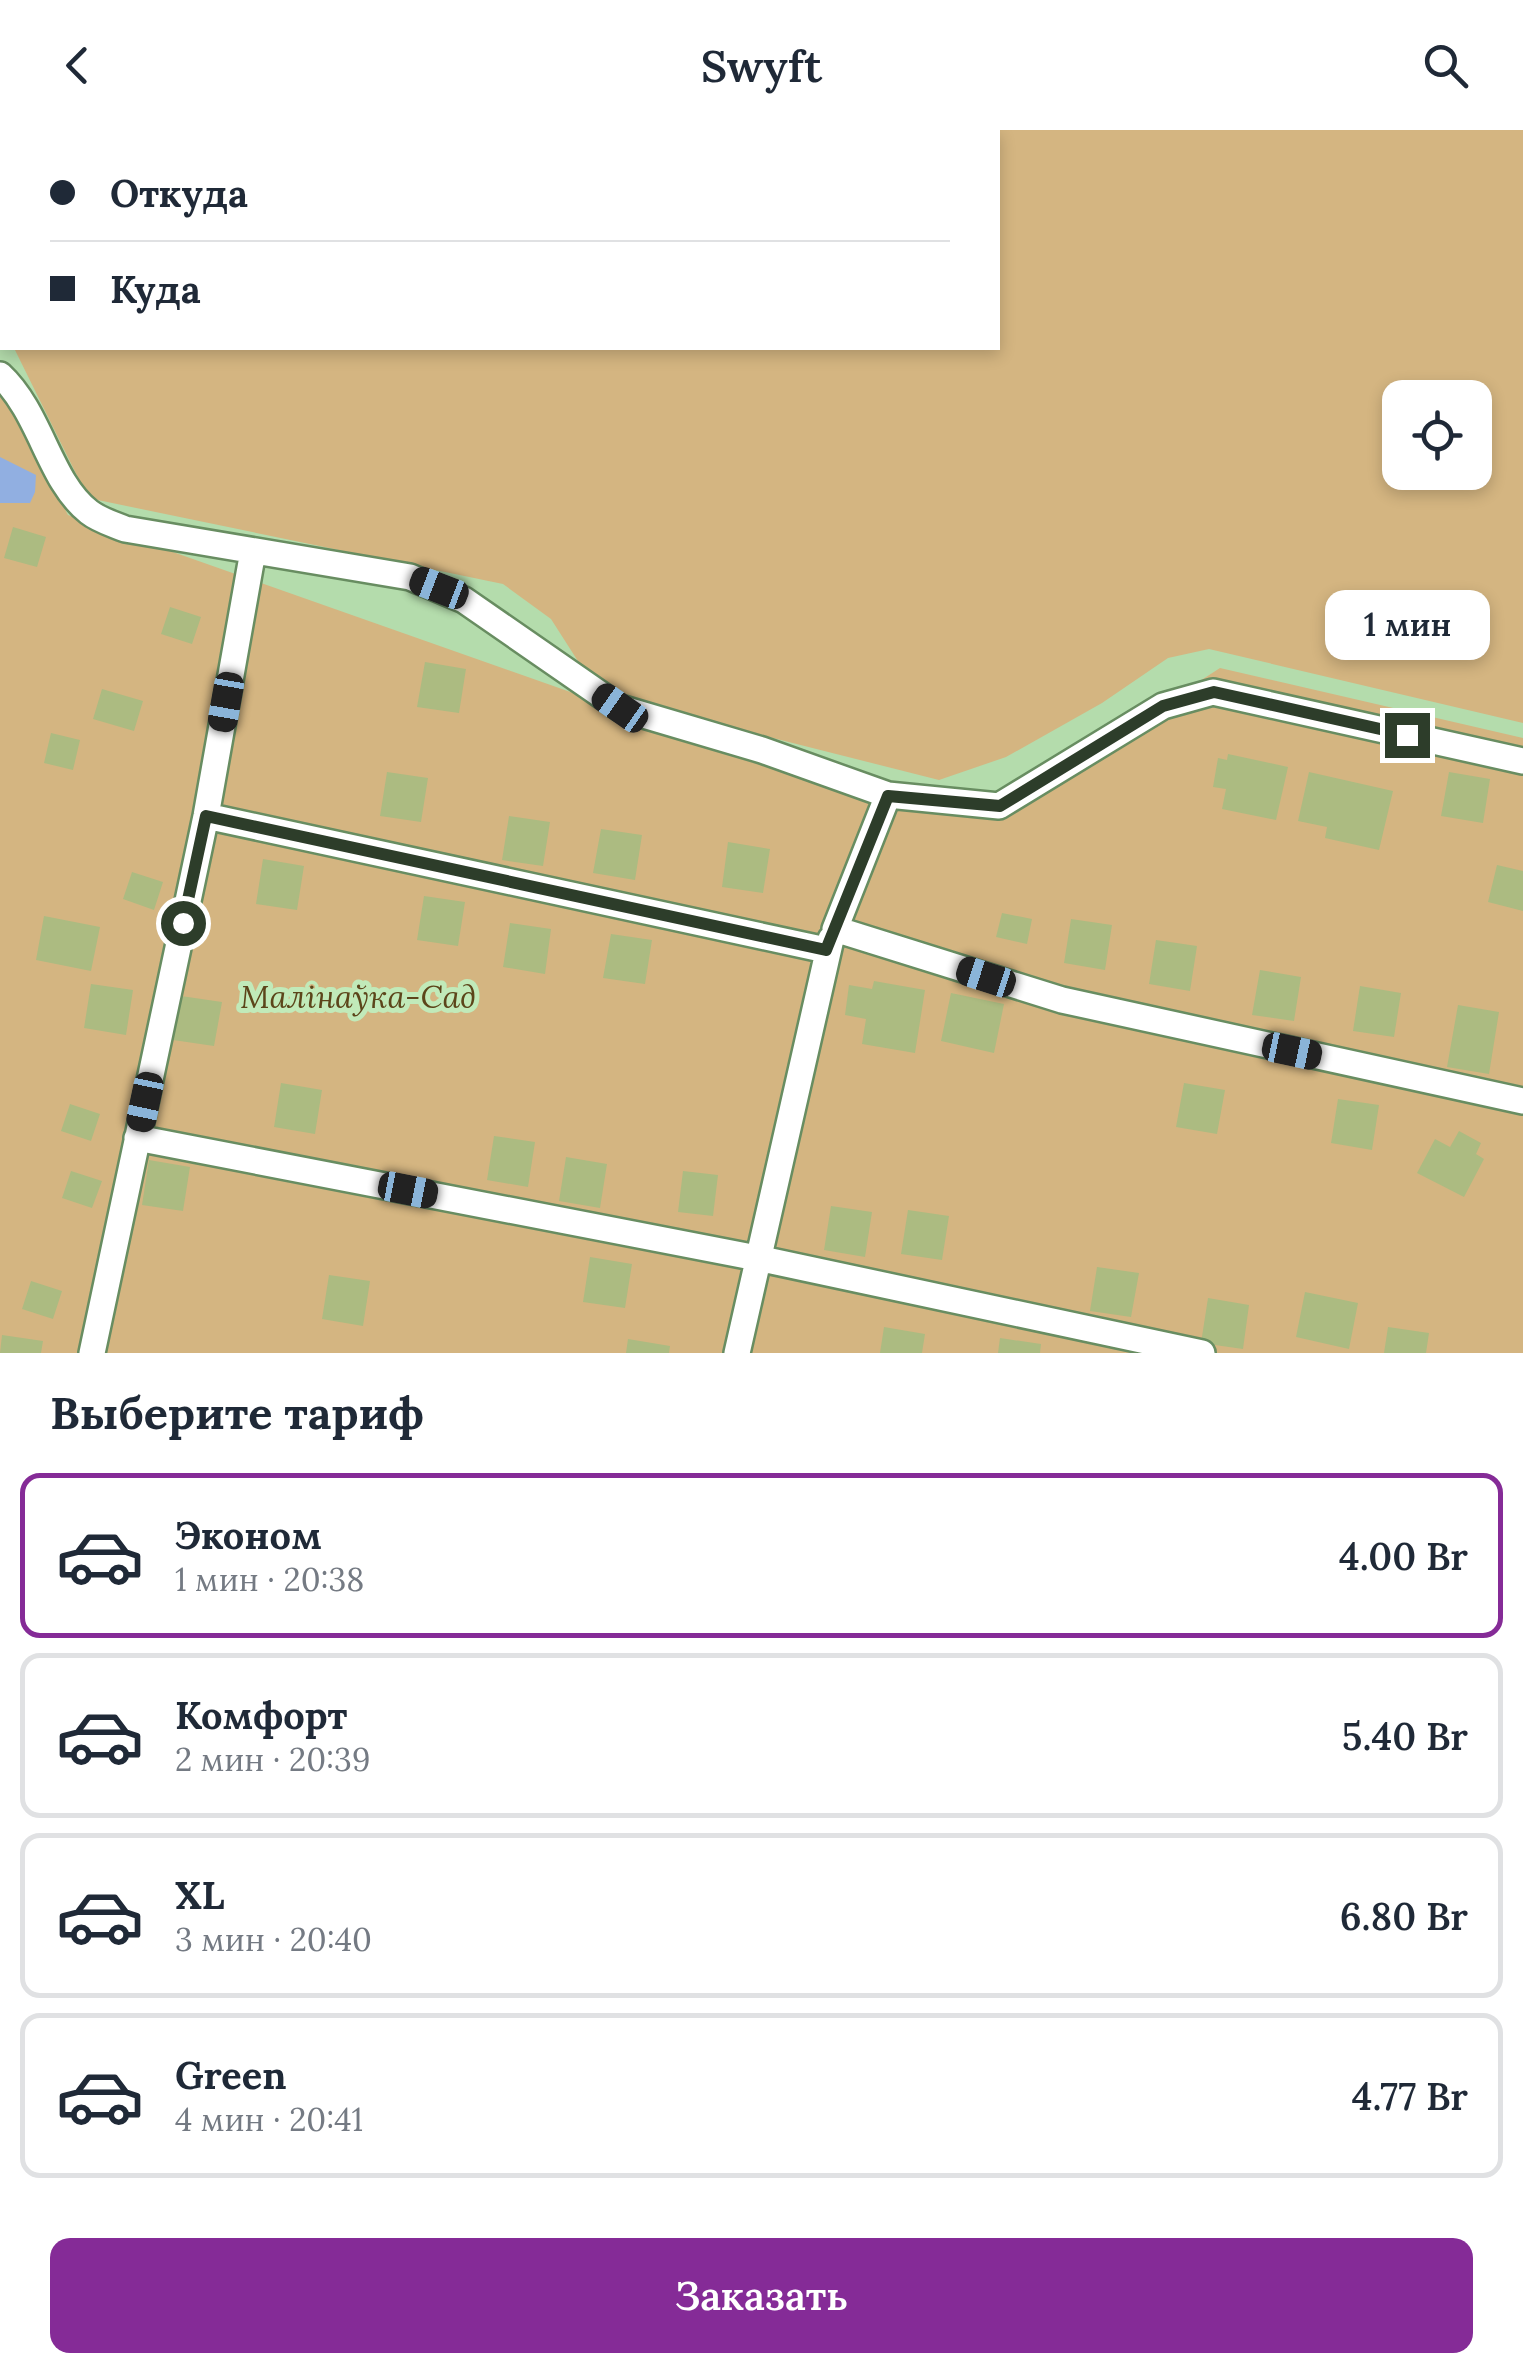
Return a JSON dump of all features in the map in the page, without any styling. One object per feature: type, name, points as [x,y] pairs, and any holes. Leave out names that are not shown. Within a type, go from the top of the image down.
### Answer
[{"type":"street","points":[[0,375],[22,397],[70,493],[91,514],[125,529],[410,576],[464,600],[620,708],[762,750],[888,796],[1000,806],[1163,706],[1214,692],[1523,761]]},
{"type":"street","points":[[92,1353],[206,816],[253,551]]},
{"type":"street","points":[[737,1353],[831,940],[888,796]]},
{"type":"street","points":[[206,816],[831,940],[1062,1000],[1523,1101]]},
{"type":"street","points":[[137,1138],[757,1258],[1202,1353]]},
{"type":"green space","points":[[1000,130],[1523,130],[1523,723],[1209,649],[1168,658],[1102,703],[1006,757],[939,780],[599,694],[551,619],[503,584],[88,498],[15,350],[1000,350]]},
{"type":"green space","name":"Малінаўка-Сад","points":[[0,394],[8,399],[68,515],[820,780],[1008,805],[1220,668],[1523,738],[1523,1353],[0,1353]]},
{"type":"water","points":[[0,457],[36,475],[30,503],[0,503]]},
{"type":"building","points":[[13,527],[46,537],[37,567],[4,558]]},
{"type":"building","points":[[170,607],[201,617],[192,644],[161,634]]},
{"type":"building","points":[[425,662],[466,669],[459,713],[417,707]]},
{"type":"building","points":[[102,689],[143,701],[134,731],[93,719]]},
{"type":"building","points":[[51,733],[80,740],[73,770],[44,763]]},
{"type":"building","points":[[1228,754],[1288,767],[1276,820],[1222,809],[1226,789],[1213,787],[1218,758],[1227,760]]},
{"type":"building","points":[[387,772],[428,778],[421,822],[380,816]]},
{"type":"building","points":[[1309,772],[1393,791],[1379,850],[1325,838],[1327,827],[1298,821]]},
{"type":"building","points":[[1449,772],[1490,779],[1483,823],[1441,816]]},
{"type":"building","points":[[509,816],[550,822],[543,866],[502,860]]},
{"type":"building","points":[[601,829],[642,835],[635,880],[593,873]]},
{"type":"building","points":[[728,842],[770,849],[763,893],[722,887]]},
{"type":"building","points":[[263,859],[304,866],[297,910],[256,904]]},
{"type":"building","points":[[1497,865],[1523,871],[1523,911],[1488,902]]},
{"type":"building","points":[[132,872],[163,882],[154,910],[123,899]]},
{"type":"building","points":[[424,896],[465,902],[458,946],[417,940]]},
{"type":"building","points":[[1002,913],[1032,919],[1027,944],[996,937]]},
{"type":"building","points":[[44,916],[100,927],[91,971],[36,960]]},
{"type":"building","points":[[1071,919],[1112,925],[1105,970],[1064,963]]},
{"type":"building","points":[[510,923],[551,929],[545,974],[503,967]]},
{"type":"building","points":[[611,934],[652,940],[645,984],[603,978]]},
{"type":"building","points":[[1156,940],[1197,946],[1190,991],[1149,984]]},
{"type":"building","points":[[1260,970],[1301,977],[1294,1021],[1252,1015]]},
{"type":"building","points":[[874,981],[925,990],[915,1053],[862,1044],[866,1019],[845,1015],[849,985],[872,989]]},
{"type":"building","points":[[91,984],[133,990],[126,1035],[84,1028]]},
{"type":"building","points":[[1360,986],[1401,993],[1394,1037],[1353,1031]]},
{"type":"building","points":[[951,993],[1004,1004],[994,1053],[941,1041]]},
{"type":"building","points":[[181,996],[222,1002],[214,1046],[173,1040]]},
{"type":"building","points":[[1458,1005],[1499,1012],[1489,1074],[1447,1067]]},
{"type":"building","points":[[281,1083],[322,1090],[315,1134],[274,1127]]},
{"type":"building","points":[[1184,1083],[1225,1090],[1217,1134],[1176,1127]]},
{"type":"building","points":[[1338,1099],[1379,1105],[1372,1150],[1331,1143]]},
{"type":"building","points":[[70,1104],[100,1114],[91,1141],[61,1131]]},
{"type":"building","points":[[1459,1131],[1481,1143],[1476,1154],[1484,1159],[1464,1197],[1417,1173],[1435,1139],[1450,1147]]},
{"type":"building","points":[[494,1136],[535,1142],[528,1187],[487,1180]]},
{"type":"building","points":[[566,1157],[607,1164],[600,1208],[559,1201]]},
{"type":"building","points":[[149,1160],[190,1167],[183,1211],[142,1205]]},
{"type":"building","points":[[71,1171],[102,1181],[92,1208],[62,1198]]},
{"type":"building","points":[[683,1171],[718,1175],[713,1216],[678,1212]]},
{"type":"building","points":[[831,1206],[872,1212],[865,1257],[824,1250]]},
{"type":"building","points":[[908,1210],[949,1216],[942,1260],[901,1254]]},
{"type":"building","points":[[590,1257],[632,1264],[625,1308],[583,1302]]},
{"type":"building","points":[[1097,1267],[1139,1273],[1131,1317],[1090,1311]]},
{"type":"building","points":[[329,1275],[370,1281],[363,1326],[322,1319]]},
{"type":"building","points":[[31,1281],[62,1291],[53,1319],[22,1309]]},
{"type":"building","points":[[1305,1292],[1358,1303],[1349,1349],[1296,1337]]},
{"type":"building","points":[[1208,1298],[1249,1305],[1243,1349],[1201,1343]]},
{"type":"building","points":[[884,1327],[925,1334],[922,1353],[880,1353]]},
{"type":"building","points":[[1388,1327],[1429,1333],[1426,1353],[1384,1353]]},
{"type":"building","points":[[2,1335],[43,1341],[41,1353],[0,1353]]},
{"type":"building","points":[[1000,1338],[1041,1344],[1040,1353],[998,1353]]},
{"type":"building","points":[[628,1339],[670,1346],[669,1353],[626,1353]]},
{"type":"route","points":[[183,923],[206,816],[826,950],[888,796],[1000,806],[1163,706],[1214,692],[1407,735]]}]
